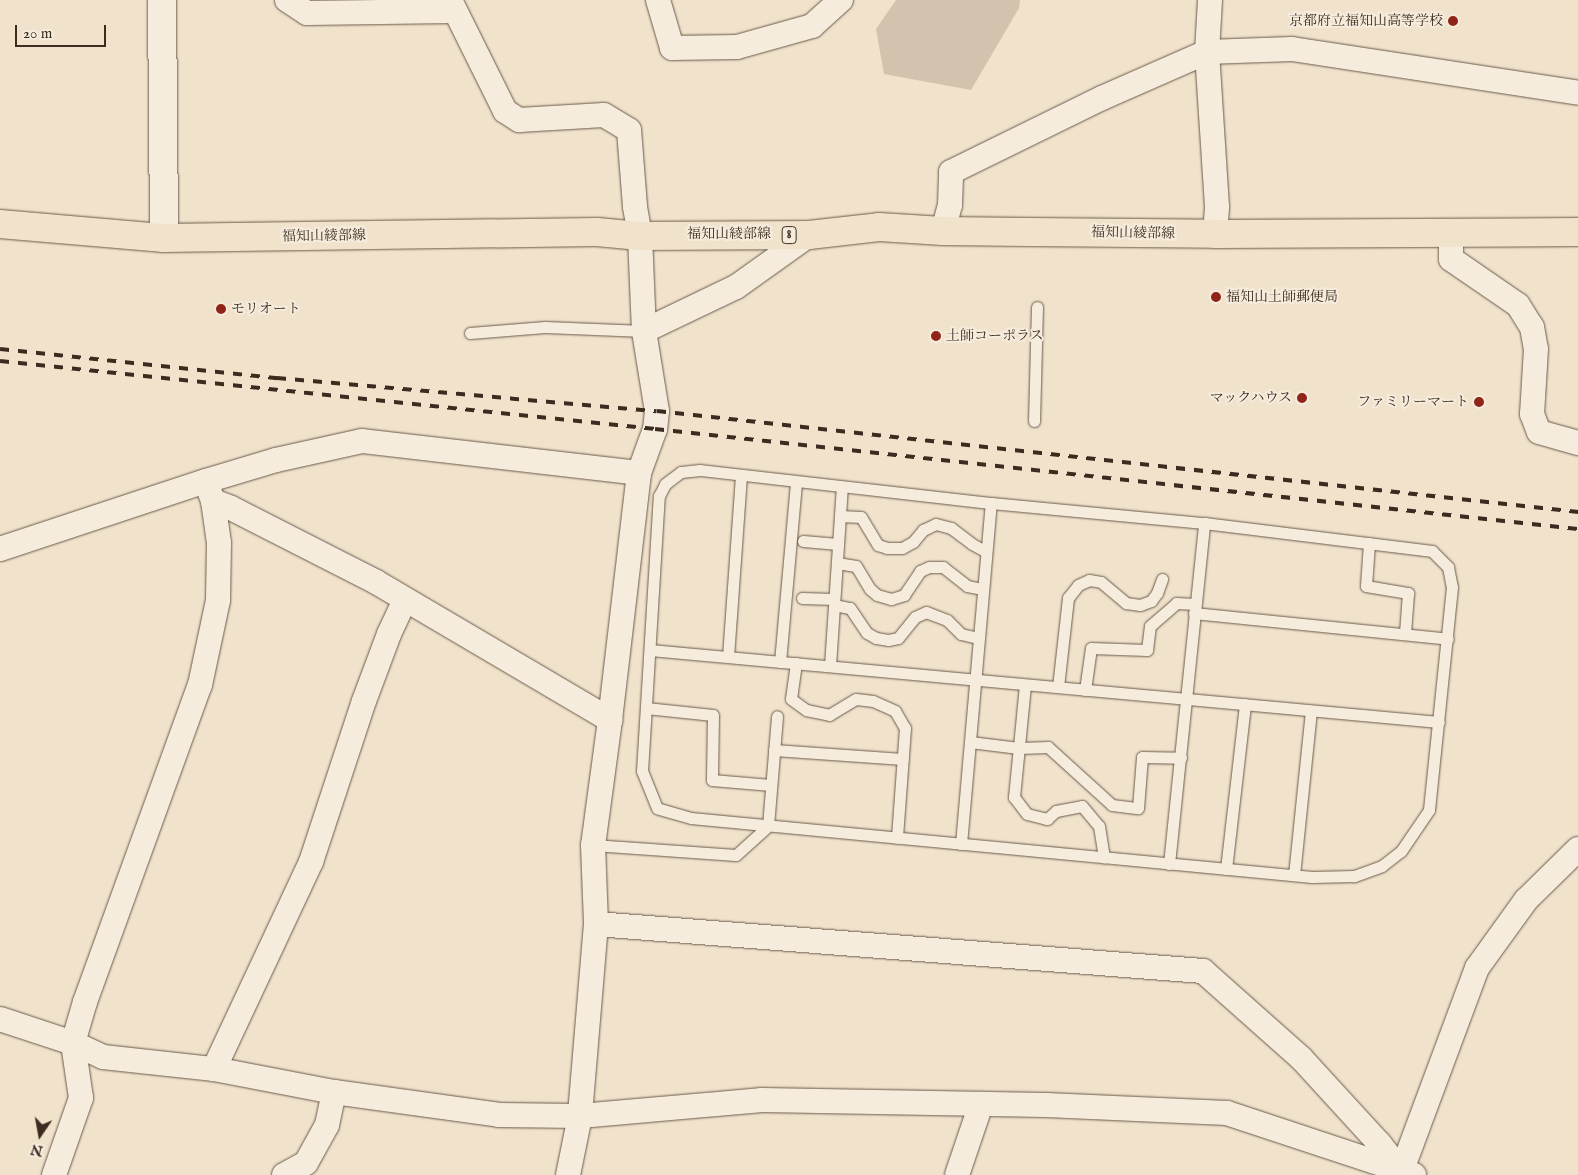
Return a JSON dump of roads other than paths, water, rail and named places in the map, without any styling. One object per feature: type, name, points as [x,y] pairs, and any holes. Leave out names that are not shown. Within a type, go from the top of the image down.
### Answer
[{"type":"main road","name":"福知山綾部線","points":[[0,224],[164,238],[597,232],[640,236],[809,235],[879,227],[943,231],[1215,234],[1578,232]]},
{"type":"street","points":[[162,0],[164,238]]},
{"type":"street","points":[[287,0],[307,13],[452,5],[505,111],[519,120],[604,115],[629,130],[635,207],[640,236],[644,332],[657,411],[655,429],[639,473],[610,720],[593,845],[596,924],[580,1116],[568,1175]]},
{"type":"street","points":[[658,0],[672,48],[736,47],[812,26],[841,0]]},
{"type":"street","points":[[1210,0],[1207,52],[1217,207],[1215,234]]},
{"type":"street","points":[[943,231],[950,205],[952,172],[1102,98],[1207,52],[1292,49],[1578,93]]},
{"type":"street","points":[[1451,232],[1451,259],[1518,305],[1532,327],[1536,349],[1532,414],[1539,432],[1578,443]]},
{"type":"street","points":[[644,332],[736,286],[809,235]]},
{"type":"street","points":[[0,549],[209,491],[276,460],[362,441],[639,473]]},
{"type":"street","points":[[209,491],[231,508],[405,600],[610,720]]},
{"type":"street","points":[[54,1175],[81,1098],[72,1043],[85,1002],[200,685],[218,600],[219,543],[209,491]]},
{"type":"street","points":[[214,1069],[311,862],[364,701],[389,634],[405,600]]},
{"type":"street","points":[[1405,1174],[1477,968],[1526,900],[1578,849]]},
{"type":"street","points":[[596,924],[1203,971],[1300,1058],[1380,1143],[1405,1174]]},
{"type":"street","points":[[0,1019],[72,1043],[103,1057],[214,1069],[334,1092],[499,1115],[580,1116],[762,1100],[981,1104],[1227,1113],[1405,1174]]},
{"type":"street","points":[[284,1175],[306,1163],[327,1125],[334,1092]]},
{"type":"street","points":[[957,1175],[981,1104]]},
{"type":"lane","points":[[1034,421],[1037,307]]},
{"type":"lane","points":[[470,333],[545,327],[644,332]]},
{"type":"lane","points":[[700,470],[796,482],[1204,523],[1432,551],[1448,567],[1452,586],[1430,810],[1401,851],[1382,866],[1354,876],[1294,875],[768,826],[691,818],[657,808],[642,771],[659,496],[665,484],[681,472],[700,470]]},
{"type":"lane","points":[[728,657],[741,476]]},
{"type":"lane","points":[[780,662],[796,482]]},
{"type":"lane","points":[[830,666],[842,486]]},
{"type":"lane","points":[[961,844],[985,551],[991,503]]},
{"type":"lane","points":[[840,516],[861,517],[878,546],[902,548],[913,542],[922,530],[936,524],[951,528],[985,551]]},
{"type":"lane","points":[[1169,864],[1204,523]]},
{"type":"lane","points":[[803,541],[838,544]]},
{"type":"lane","points":[[1370,543],[1366,586],[1408,593],[1405,633]]},
{"type":"lane","points":[[837,564],[856,566],[870,589],[877,595],[891,599],[904,595],[920,572],[929,567],[943,568],[967,586],[982,589]]},
{"type":"lane","points":[[1058,688],[1068,598],[1078,585],[1089,580],[1101,582],[1126,603],[1140,605],[1151,601],[1157,594],[1162,579]]},
{"type":"lane","points":[[802,598],[834,602],[850,608],[867,633],[876,638],[888,640],[898,638],[915,617],[926,612],[947,620],[961,634],[978,638]]},
{"type":"lane","points":[[1085,690],[1091,648],[1147,650],[1150,626],[1176,603],[1194,609],[1448,639]]},
{"type":"lane","points":[[650,650],[1439,722]]},
{"type":"lane","points":[[796,663],[791,699],[806,710],[829,714],[856,699],[873,701],[896,711],[905,728],[897,838]]},
{"type":"lane","points":[[1025,685],[1014,797],[1027,814],[1047,819],[1056,812],[1082,806],[1099,826],[1104,858]]},
{"type":"lane","points":[[1226,869],[1245,704]]},
{"type":"lane","points":[[646,708],[713,715],[712,780],[771,785]]},
{"type":"lane","points":[[1294,875],[1311,711]]},
{"type":"lane","points":[[593,845],[736,855],[768,826],[777,716]]},
{"type":"lane","points":[[970,742],[1019,748],[1048,747],[1112,805],[1138,808],[1142,757],[1181,758]]},
{"type":"lane","points":[[774,750],[903,759]]},
{"type":"railway","points":[[0,349],[277,378],[657,411],[1578,512]]},
{"type":"railway","points":[[0,361],[655,429],[1578,529]]},
{"type":"place","name":"京都府立福知山高等学校","points":[[1453,21]]},
{"type":"place","name":"福知山土師郵便局","points":[[1216,297]]},
{"type":"place","name":"モリオート","points":[[221,309]]},
{"type":"place","name":"土師コーポラス","points":[[936,336]]},
{"type":"place","name":"マックハウス","points":[[1302,398]]},
{"type":"place","name":"ファミリーマート","points":[[1479,402]]}]
